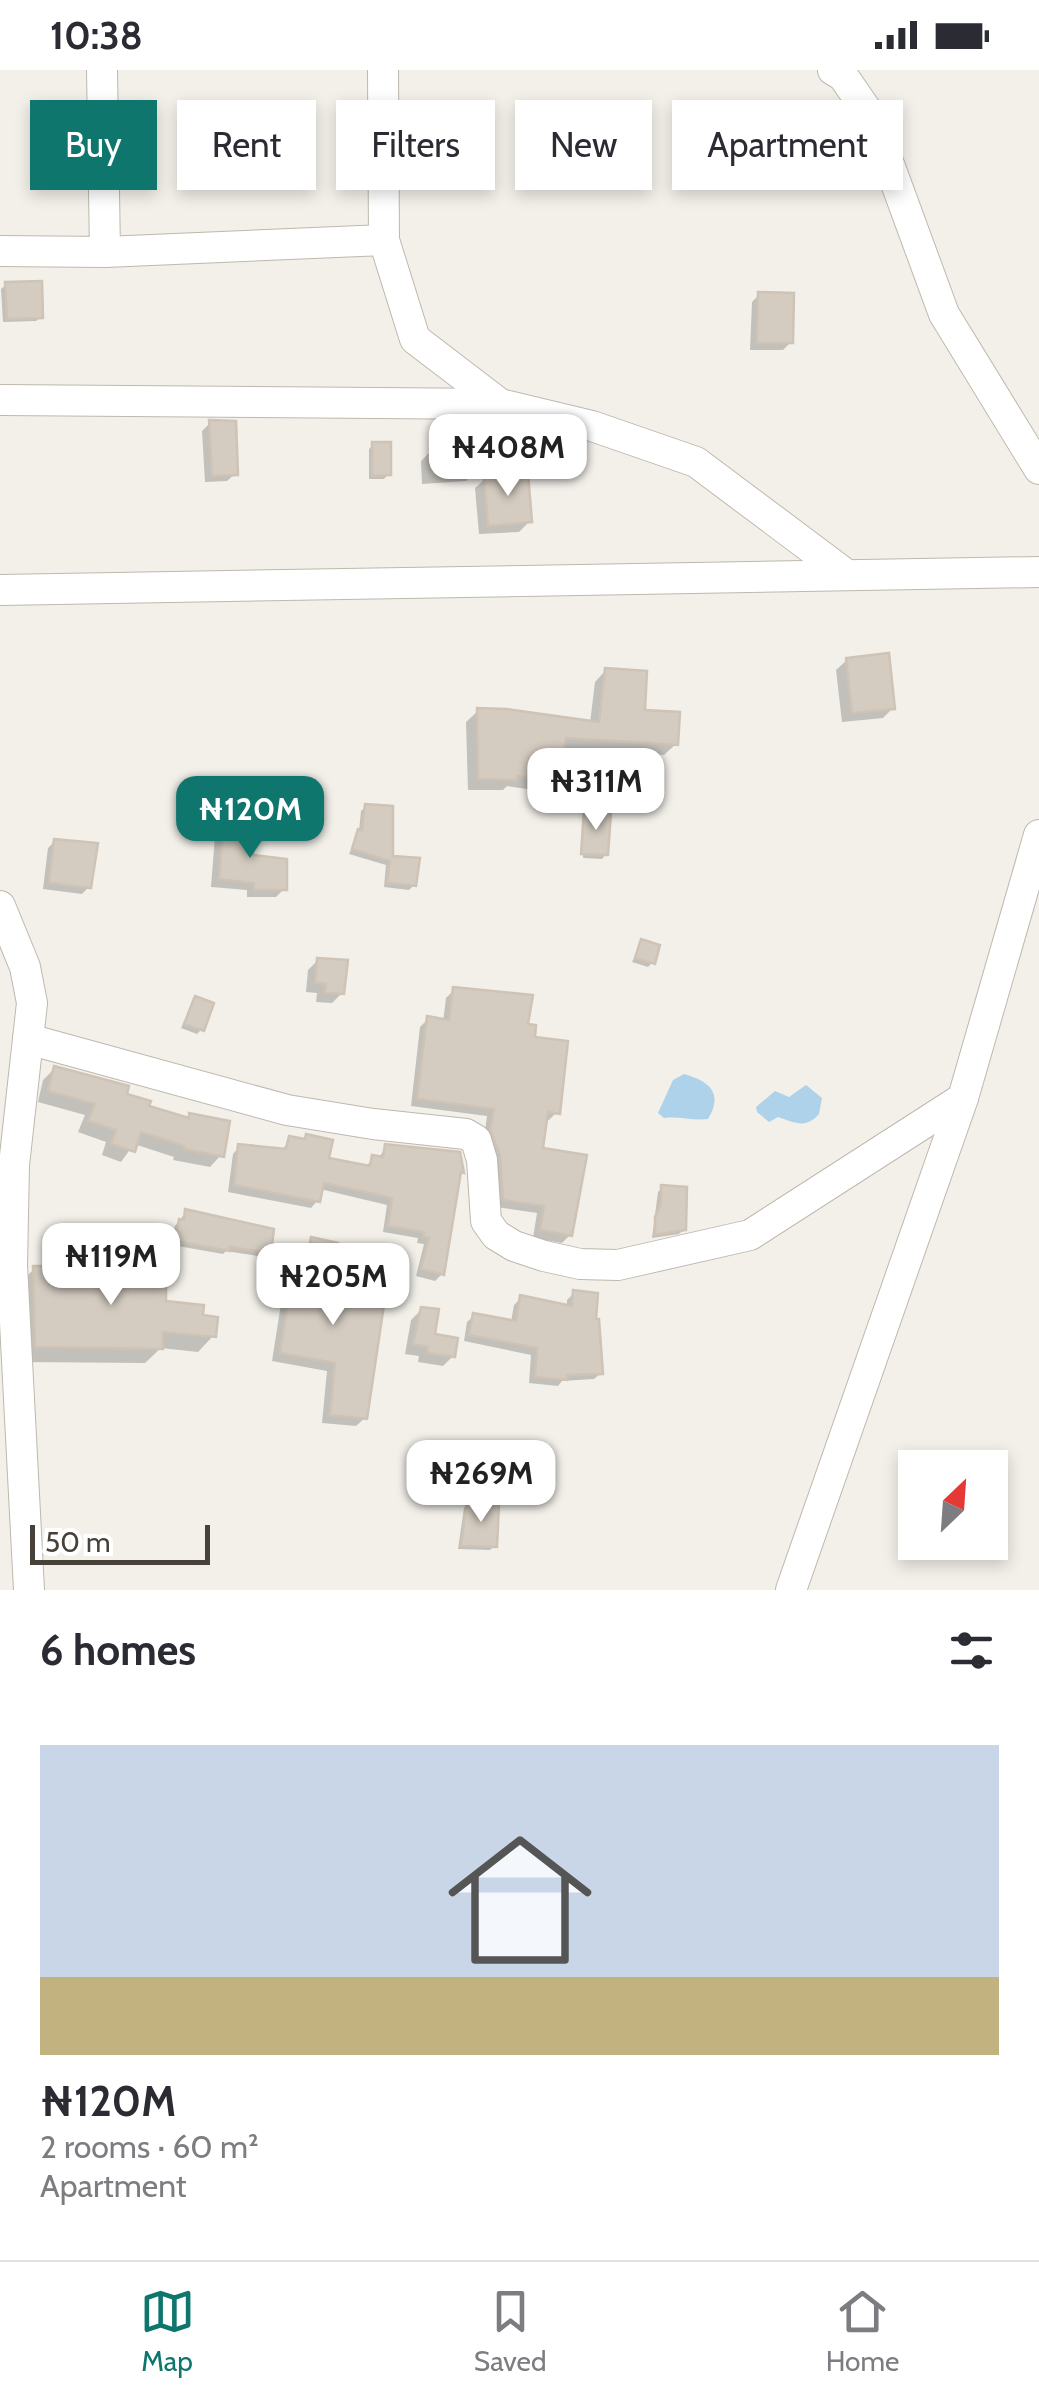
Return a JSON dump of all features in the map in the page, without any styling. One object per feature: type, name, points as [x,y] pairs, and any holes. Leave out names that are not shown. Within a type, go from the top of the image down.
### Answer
[{"type":"street","points":[[102,70],[105,252]]},
{"type":"street","points":[[383,70],[384,240],[414,339],[500,404]]},
{"type":"street","points":[[833,70],[842,76],[872,118],[944,314],[1039,469]]},
{"type":"street","points":[[0,252],[105,252],[384,240]]},
{"type":"street","points":[[0,400],[500,404],[592,426],[696,462],[847,576]]},
{"type":"street","points":[[0,590],[1039,572]]},
{"type":"street","points":[[791,1590],[963,1098],[1039,835]]},
{"type":"street","points":[[0,906],[25,967],[14,986],[32,1003],[14,1166],[12,1265],[28,1590]]},
{"type":"street","points":[[28,1039],[287,1110],[466,1134],[476,1140],[482,1160],[486,1221],[496,1235],[514,1246],[580,1264],[618,1265],[750,1235],[963,1098]]},
{"type":"water","points":[[684,1074],[701,1080],[711,1089],[715,1102],[708,1119],[664,1118],[658,1113],[673,1080]]},
{"type":"water","points":[[806,1085],[822,1098],[819,1114],[810,1122],[795,1123],[778,1117],[769,1122],[757,1112],[756,1107],[775,1091],[789,1097]]},
{"type":"building","points":[[42,281],[43,318],[7,319],[5,282]]},
{"type":"building","points":[[758,292],[794,293],[793,343],[757,343]]},
{"type":"building","points":[[209,420],[236,421],[238,475],[212,476]]},
{"type":"building","points":[[372,442],[391,442],[391,475],[372,476]]},
{"type":"building","points":[[477,446],[479,472],[432,475],[430,449]]},
{"type":"building","points":[[528,473],[532,522],[488,526],[484,476]]},
{"type":"building","points":[[889,653],[895,709],[852,713],[846,658]]},
{"type":"building","points":[[605,668],[647,671],[645,710],[680,712],[678,745],[566,738],[560,782],[517,776],[517,780],[478,779],[477,708],[599,722]]},
{"type":"building","points":[[365,804],[393,806],[393,856],[420,858],[416,886],[387,883],[390,861],[352,849],[358,829],[362,830]]},
{"type":"building","points":[[584,810],[611,812],[608,855],[581,854]]},
{"type":"building","points":[[223,825],[255,828],[253,855],[287,859],[287,890],[254,890],[254,883],[219,879]]},
{"type":"building","points":[[54,839],[98,843],[91,888],[49,883]]},
{"type":"building","points":[[641,939],[660,945],[655,964],[635,958]]},
{"type":"building","points":[[317,958],[348,960],[344,994],[325,993],[326,984],[315,983]]},
{"type":"building","points":[[453,987],[533,995],[528,1024],[536,1025],[535,1037],[568,1041],[560,1114],[548,1112],[543,1148],[587,1155],[572,1236],[540,1230],[544,1206],[503,1200],[500,1155],[490,1130],[494,1109],[417,1099],[427,1016],[449,1020]]},
{"type":"building","points":[[195,996],[214,1003],[204,1031],[184,1024]]},
{"type":"building","points":[[54,1066],[129,1086],[127,1094],[151,1101],[149,1106],[189,1118],[189,1113],[230,1121],[224,1157],[184,1149],[141,1132],[135,1152],[111,1144],[116,1130],[88,1121],[95,1104],[48,1091]]},
{"type":"building","points":[[306,1134],[333,1140],[329,1158],[370,1166],[372,1155],[383,1157],[385,1144],[460,1152],[464,1173],[461,1172],[444,1275],[421,1269],[429,1238],[423,1237],[424,1232],[388,1226],[392,1198],[324,1183],[320,1202],[234,1185],[238,1144],[286,1149],[289,1136],[305,1139]]},
{"type":"building","points":[[661,1185],[687,1187],[686,1230],[655,1235]]},
{"type":"building","points":[[185,1209],[274,1229],[271,1253],[230,1247],[230,1251],[175,1241]]},
{"type":"building","points":[[311,1237],[338,1243],[327,1289],[385,1298],[367,1419],[330,1415],[335,1363],[280,1353],[296,1247],[309,1249]]},
{"type":"building","points":[[33,1266],[166,1266],[166,1301],[204,1305],[203,1315],[218,1317],[216,1337],[163,1332],[163,1349],[35,1347]]},
{"type":"building","points":[[573,1290],[598,1293],[596,1319],[603,1374],[567,1375],[567,1380],[535,1377],[537,1348],[469,1335],[473,1313],[516,1321],[520,1295],[572,1306]]},
{"type":"building","points":[[421,1307],[439,1309],[435,1334],[458,1338],[455,1357],[427,1353],[428,1347],[413,1344]]},
{"type":"building","points":[[467,1501],[499,1504],[497,1547],[461,1546]]}]
